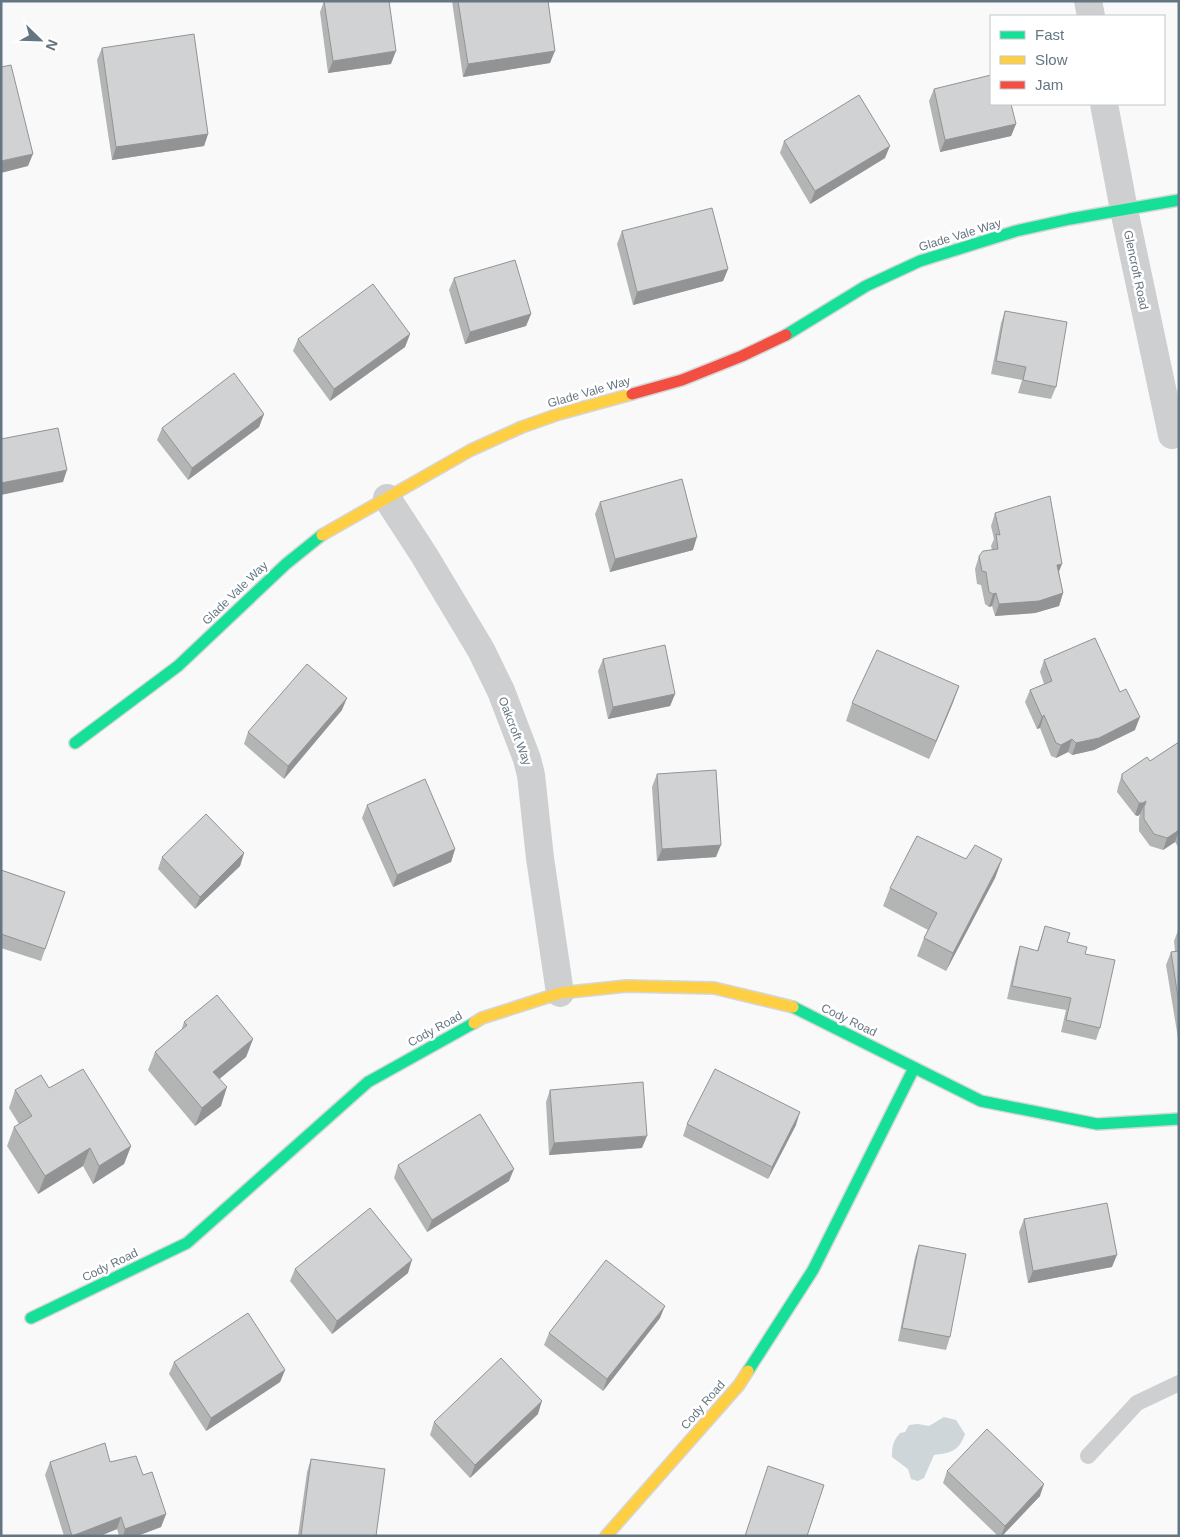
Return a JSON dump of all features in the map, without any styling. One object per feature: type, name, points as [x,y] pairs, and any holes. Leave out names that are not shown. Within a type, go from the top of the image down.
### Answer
[{"type":"street","points":[[1088,1],[1091,15]]},
{"type":"street","name":"Glencroft Road","points":[[1104,105],[1124,210],[1172,435]]},
{"type":"street","name":"Glade Vale Way","points":[[75,743],[178,666],[286,564],[314,541],[360,512],[471,450],[522,427],[559,414],[682,380],[742,356],[792,332],[866,286],[920,261],[1016,231],[1070,219],[1179,200]]},
{"type":"street","name":"Oakcroft Way","points":[[388,498],[481,650],[500,691],[527,759],[532,775],[540,858],[560,992]]},
{"type":"street","name":"Cody Road","points":[[31,1318],[187,1243],[368,1082],[482,1018],[560,992],[626,986],[714,988],[793,1007],[981,1102],[1097,1124],[1179,1119]]},
{"type":"street","name":"Cody Road","points":[[606,1536],[739,1384],[813,1270],[914,1068]]},
{"type":"lane","points":[[1088,1456],[1137,1403],[1179,1383]]},
{"type":"shaded area","points":[[944,1417],[956,1420],[965,1434],[963,1440],[954,1450],[934,1455],[924,1478],[918,1481],[911,1479],[908,1469],[892,1457],[894,1441],[900,1433],[905,1432],[909,1425],[929,1426]]},
{"type":"building","points":[[324,1],[389,1],[396,51],[333,61]]},
{"type":"building","points":[[458,1],[548,1],[555,51],[468,64]]},
{"type":"building","points":[[194,34],[208,134],[116,147],[102,48]]},
{"type":"building","points":[[11,65],[33,154],[1,161],[1,67]]},
{"type":"building","points":[[990,75],[990,105],[1011,105],[1016,124],[945,140],[934,89]]},
{"type":"building","points":[[859,95],[890,146],[815,191],[784,141]]},
{"type":"building","points":[[712,208],[728,269],[637,292],[622,231]]},
{"type":"building","points":[[515,260],[531,314],[470,332],[454,278]]},
{"type":"building","points":[[373,284],[410,334],[334,389],[298,339]]},
{"type":"building","points":[[1005,311],[1067,322],[1056,387],[1023,380],[1026,367],[996,361]]},
{"type":"building","points":[[234,373],[264,414],[192,468],[162,428]]},
{"type":"building","points":[[58,428],[67,470],[1,483],[1,439]]},
{"type":"building","points":[[682,479],[697,537],[615,559],[600,502]]},
{"type":"building","points":[[1050,496],[1062,564],[1057,565],[1063,593],[1039,601],[999,604],[996,593],[989,592],[986,572],[982,571],[979,556],[983,551],[998,549],[996,534],[1000,535],[995,513]]},
{"type":"building","points":[[1095,638],[1120,692],[1126,689],[1140,717],[1099,738],[1076,743],[1072,739],[1061,745],[1056,743],[1044,715],[1042,717],[1030,690],[1052,681],[1044,660]]},
{"type":"building","points":[[665,645],[675,694],[613,707],[603,659]]},
{"type":"building","points":[[877,650],[959,686],[936,741],[852,703]]},
{"type":"building","points":[[307,664],[347,698],[288,766],[248,732]]},
{"type":"building","points":[[1179,742],[1179,830],[1167,838],[1154,834],[1144,819],[1146,801],[1139,803],[1122,779],[1122,774],[1147,757],[1150,761]]},
{"type":"building","points":[[716,770],[721,845],[662,849],[657,774]]},
{"type":"building","points":[[425,779],[455,849],[397,875],[367,805]]},
{"type":"building","points":[[206,814],[244,853],[200,897],[162,857]]},
{"type":"building","points":[[917,836],[966,859],[975,845],[1002,859],[953,953],[924,938],[937,913],[890,888]]},
{"type":"building","points":[[1,870],[65,892],[45,949],[1,934]]},
{"type":"building","points":[[1045,926],[1070,933],[1067,942],[1087,947],[1085,954],[1115,960],[1100,1028],[1066,1020],[1071,998],[1012,986],[1020,946],[1038,951]]},
{"type":"building","points":[[1179,951],[1179,1004],[1171,952]]},
{"type":"building","points":[[217,995],[253,1039],[213,1072],[227,1087],[202,1108],[155,1052],[187,1025],[184,1022]]},
{"type":"building","points":[[83,1069],[131,1146],[99,1166],[90,1148],[45,1176],[14,1127],[32,1116],[15,1090],[41,1075],[49,1088]]},
{"type":"building","points":[[715,1069],[800,1112],[772,1167],[687,1124]]},
{"type":"building","points":[[643,1082],[647,1136],[554,1143],[550,1090]]},
{"type":"building","points":[[480,1114],[514,1169],[432,1220],[398,1165]]},
{"type":"building","points":[[1107,1203],[1117,1255],[1033,1271],[1024,1219]]},
{"type":"building","points":[[370,1208],[412,1260],[337,1321],[295,1269]]},
{"type":"building","points":[[919,1245],[966,1254],[950,1337],[902,1328]]},
{"type":"building","points":[[606,1260],[665,1306],[607,1379],[549,1333]]},
{"type":"building","points":[[248,1313],[285,1370],[211,1418],[174,1362]]},
{"type":"building","points":[[501,1358],[542,1401],[475,1465],[434,1422]]},
{"type":"building","points":[[987,1429],[1044,1484],[1005,1526],[947,1471]]},
{"type":"building","points":[[105,1443],[110,1462],[136,1456],[143,1475],[152,1472],[166,1514],[125,1529],[121,1517],[72,1536],[50,1462]]},
{"type":"building","points":[[311,1459],[385,1469],[376,1536],[301,1536]]},
{"type":"building","points":[[768,1466],[824,1485],[807,1536],[745,1536]]},
{"type":"traffic: fast","points":[[786,335],[866,286],[920,261],[1016,231],[1070,219],[1179,200]]},
{"type":"traffic: fast","points":[[75,743],[178,666],[286,564],[322,535]]},
{"type":"traffic: fast","points":[[793,1007],[981,1101],[1097,1124],[1179,1119]]},
{"type":"traffic: fast","points":[[31,1318],[187,1243],[368,1082],[474,1023]]},
{"type":"traffic: fast","points":[[748,1371],[813,1270],[914,1068]]},
{"type":"traffic: slow","points":[[322,535],[471,450],[522,427],[559,414],[632,394]]},
{"type":"traffic: slow","points":[[474,1023],[482,1018],[560,993],[626,986],[714,988],[793,1007]]},
{"type":"traffic: slow","points":[[606,1536],[739,1385],[748,1371]]},
{"type":"traffic: jam","points":[[632,394],[682,380],[742,356],[786,335]]}]
